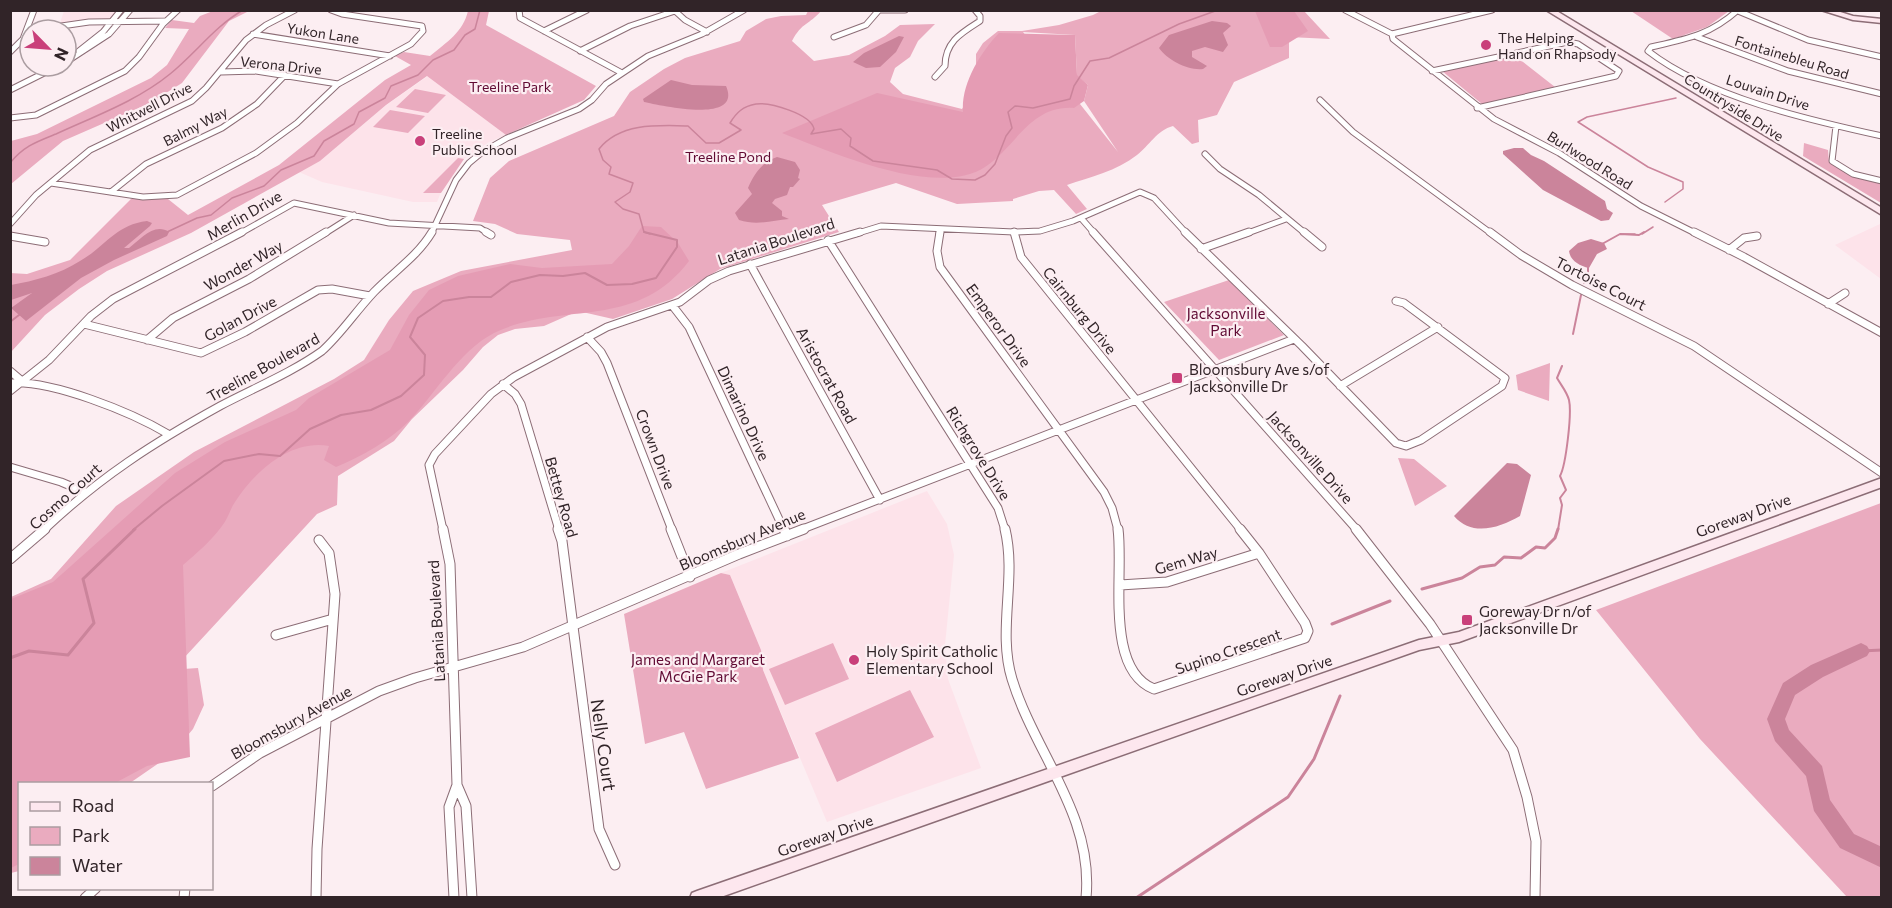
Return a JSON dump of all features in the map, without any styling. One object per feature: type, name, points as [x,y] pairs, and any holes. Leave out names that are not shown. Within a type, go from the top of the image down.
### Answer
[{"type":"street","points":[[78,53],[113,22],[121,10]]},
{"type":"street","points":[[78,55],[93,48],[122,21],[130,10]]},
{"type":"street","points":[[10,118],[36,115],[124,71],[136,62],[153,35],[178,10]]},
{"type":"street","name":"Whitwell Drive","points":[[10,224],[31,200],[90,150],[192,101],[205,91],[240,45],[253,34],[296,10]]},
{"type":"street","points":[[51,183],[160,197],[185,192],[272,141],[302,119],[338,84],[415,41],[423,31],[423,26],[342,14],[331,10]]},
{"type":"street","points":[[519,10],[520,18],[622,73]]},
{"type":"street","points":[[544,31],[587,10]]},
{"type":"street","name":"Treeline Boulevard","points":[[168,434],[322,352],[342,334],[370,296],[417,254],[436,224],[461,172],[479,154],[585,105],[606,84],[653,54],[707,32],[744,10]]},
{"type":"street","points":[[834,37],[866,26],[880,10],[905,10]]},
{"type":"street","points":[[935,77],[945,66],[945,54],[951,42],[960,33],[980,21],[981,18],[975,10]]},
{"type":"street","name":"Burlwood Road","points":[[1345,10],[1392,34],[1393,39],[1477,108],[1501,123],[1559,153],[1641,206],[1729,250],[1881,333]]},
{"type":"street","points":[[1392,34],[1492,10]]},
{"type":"street","name":"Countryside Drive","points":[[1549,10],[1881,212]]},
{"type":"street","name":"Countryside Drive","points":[[1560,10],[1573,18],[1574,24]]},
{"type":"street","points":[[1824,10],[1861,20],[1881,21]]},
{"type":"street","points":[[580,51],[630,26],[674,11],[707,32]]},
{"type":"street","points":[[1738,11],[1778,30],[1832,47],[1881,57]]},
{"type":"street","name":"Louvain Drive","points":[[1738,11],[1721,25],[1697,37],[1651,47],[1648,51],[1676,69],[1716,87],[1836,126],[1881,136]]},
{"type":"street","points":[[78,23],[165,21]]},
{"type":"street","name":"Yukon Lane","points":[[253,34],[390,56]]},
{"type":"street","name":"Fontainebleu Road","points":[[1697,37],[1733,52],[1813,78],[1881,94]]},
{"type":"street","points":[[1432,70],[1568,42],[1578,44],[1619,71],[1616,76],[1477,108]]},
{"type":"street","name":"Verona Drive","points":[[221,72],[256,71],[338,84]]},
{"type":"street","name":"Balmy Way","points":[[111,192],[146,164],[222,128],[241,116],[257,104],[285,75]]},
{"type":"street","points":[[10,90],[35,78]]},
{"type":"street","points":[[10,96],[36,78]]},
{"type":"street","name":"Tortoise Court","points":[[1320,100],[1361,138],[1521,255],[1572,285],[1694,346],[1881,473]]},
{"type":"street","points":[[1836,126],[1832,161],[1853,174],[1881,181]]},
{"type":"street","points":[[1205,154],[1220,169],[1259,195],[1322,247]]},
{"type":"street","name":"Latania Boulevard","points":[[454,897],[449,807],[457,785],[450,564],[429,465],[441,447],[503,384],[607,327],[672,305],[718,275],[828,240],[881,226],[1014,232],[1046,230],[1081,218],[1135,194],[1145,193],[1154,198],[1200,249],[1294,339],[1396,443],[1406,446],[1421,440],[1505,383],[1505,378],[1501,373],[1438,327]]},
{"type":"street","name":"Merlin Drive","points":[[10,391],[57,353],[100,308],[121,294],[202,255],[290,204],[300,202],[395,223],[480,228],[491,235]]},
{"type":"street","name":"Wonder Way","points":[[147,340],[172,318],[249,279],[354,215]]},
{"type":"street","name":"Jacksonville Drive","points":[[1081,218],[1354,526],[1402,586],[1513,750],[1536,841],[1535,897]]},
{"type":"street","points":[[1200,249],[1286,219]]},
{"type":"street","name":"Emperor Drive","points":[[940,229],[937,251],[940,267],[1059,431]]},
{"type":"street","name":"Cairnburg Drive","points":[[1014,232],[1021,257],[1136,400]]},
{"type":"street","points":[[10,236],[45,242]]},
{"type":"street","points":[[1729,250],[1744,238],[1757,236]]},
{"type":"street","name":"Richgrove Drive","points":[[828,240],[998,508],[1005,528],[1010,569],[1005,634],[1008,664],[1017,694],[1077,827],[1089,875],[1086,897]]},
{"type":"street","name":"Aristocrat Road","points":[[750,264],[880,500]]},
{"type":"street","name":"Golan Drive","points":[[84,324],[201,353],[254,327],[318,290],[327,288],[370,296]]},
{"type":"street","points":[[1827,304],[1845,292]]},
{"type":"street","points":[[1340,386],[1438,327],[1404,303],[1396,302]]},
{"type":"street","name":"Dimarino Drive","points":[[672,305],[689,327],[787,536]]},
{"type":"street","name":"Crown Drive","points":[[587,337],[601,352],[607,363],[690,577]]},
{"type":"street","name":"Bloomsbury Avenue","points":[[213,785],[260,753],[389,687],[523,647],[787,536],[1294,339]]},
{"type":"street","points":[[10,371],[18,375],[23,382]]},
{"type":"street","points":[[10,383],[23,382],[124,410],[150,422],[168,434]]},
{"type":"street","name":"Bettey Road","points":[[503,384],[515,394],[520,404],[562,541],[573,626]]},
{"type":"street","name":"Supino Crescent","points":[[1059,431],[1104,492],[1116,514],[1120,633],[1125,657],[1143,686],[1154,689],[1305,638],[1308,632],[1305,623],[1259,553],[1136,400]]},
{"type":"street","name":"Cosmo Court","points":[[10,559],[37,539],[85,492],[168,434]]},
{"type":"street","points":[[10,467],[61,482],[85,492]]},
{"type":"street","name":"Goreway Drive","points":[[697,897],[1419,645],[1460,637],[1881,482]]},
{"type":"street","points":[[316,897],[317,849],[335,594],[329,552],[319,540]]},
{"type":"street","name":"Gem Way","points":[[1120,585],[1167,582],[1259,553]]},
{"type":"street","points":[[276,635],[333,620]]},
{"type":"street","name":"Nelly Court","points":[[573,626],[599,829],[615,865]]},
{"type":"street","name":"Latania Boulevard","points":[[457,785],[466,806],[472,897]]},
{"type":"shaded area","points":[[64,11],[117,11],[107,19],[78,21],[78,18],[62,18]]},
{"type":"shaded area","points":[[1255,11],[1294,11],[1308,31],[1282,47],[1270,47]]},
{"type":"shaded area","points":[[999,33],[1075,35],[1077,75],[1088,85],[1084,101],[1074,108],[1046,113],[1035,120],[985,167],[965,176],[940,178],[913,175],[855,161],[782,133],[877,93],[963,112],[965,91],[973,70]]},
{"type":"shaded area","name":"Treeline Public School","points":[[428,76],[506,135],[489,142],[464,159],[443,187],[437,202],[413,202],[322,182],[299,172],[320,161],[385,106]]},
{"type":"shaded area","points":[[1882,225],[1881,279],[1835,245]]},
{"type":"shaded area","points":[[642,226],[661,227],[678,243],[689,261],[668,283],[645,298],[597,311],[520,323],[494,333],[481,341],[459,362],[409,421],[393,435],[356,458],[336,467],[324,460],[329,446],[301,447],[275,460],[253,479],[243,490],[218,531],[183,565],[190,757],[147,766],[117,782],[18,782],[18,864],[11,868],[11,599],[53,582],[175,473],[225,442],[296,410],[309,398],[390,350],[409,315],[429,290],[458,276],[510,264],[542,268],[612,264],[629,246]]},
{"type":"shaded area","name":"Holy Spirit Catholic Elementary School","points":[[927,491],[947,524],[954,555],[945,645],[948,679],[981,768],[827,822],[763,670],[761,650],[733,582],[730,575],[721,573]]},
{"type":"green space","points":[[213,11],[249,11],[229,21],[182,83],[150,103],[63,141],[11,184],[11,141],[37,134],[151,78],[167,65],[189,29],[165,28],[172,20],[194,23],[200,16]]},
{"type":"green space","name":"Treeline Park","points":[[468,11],[489,11],[486,25],[596,86],[584,100],[506,135],[427,76],[386,105],[320,161],[191,233],[107,271],[79,289],[45,315],[11,352],[10,273],[27,274],[70,260],[131,199],[168,199],[188,215],[279,165],[385,80],[411,65],[395,56],[404,52],[430,56],[458,31]]},
{"type":"green space","name":"Treeline Pond","points":[[808,11],[821,11],[799,30],[792,41],[814,61],[849,55],[885,36],[900,25],[935,24],[918,41],[910,57],[895,68],[890,82],[903,94],[962,109],[976,87],[976,54],[983,43],[998,31],[1022,31],[1059,25],[1101,11],[1304,11],[1330,39],[1289,37],[1289,58],[1234,82],[1217,115],[1198,120],[1199,142],[1192,144],[1173,126],[1162,131],[1129,161],[1103,173],[1067,185],[1087,209],[1076,214],[1054,190],[1039,191],[1013,199],[1013,201],[957,204],[896,183],[822,205],[839,232],[720,269],[672,299],[613,319],[578,311],[544,326],[515,329],[498,335],[483,347],[463,370],[412,419],[394,441],[338,476],[337,505],[317,514],[183,659],[183,669],[198,668],[204,705],[193,729],[172,754],[131,782],[18,782],[18,871],[11,873],[11,597],[51,579],[116,506],[194,452],[334,379],[364,360],[389,320],[413,291],[461,271],[572,250],[570,240],[517,234],[495,224],[473,221],[490,178],[509,161],[614,116],[630,92],[664,69],[685,58],[740,41],[746,31],[766,19],[806,15]],"holes":[[[1023,32],[1075,35],[1077,76],[1088,85],[1084,101],[1118,152]]]},
{"type":"green space","points":[[1631,11],[1729,11],[1707,27],[1673,39]]},
{"type":"green space","points":[[1514,55],[1555,87],[1482,104],[1442,71]]},
{"type":"green space","points":[[415,89],[446,95],[428,113],[396,107]]},
{"type":"green space","points":[[390,110],[425,116],[408,133],[373,127]]},
{"type":"green space","points":[[1804,143],[1828,150],[1829,162],[1850,175],[1881,183],[1881,203],[1803,156]]},
{"type":"green space","points":[[458,158],[464,159],[441,193],[423,193]]},
{"type":"green space","name":"Jacksonville Park","points":[[1229,280],[1284,335],[1219,360],[1164,302]]},
{"type":"green space","points":[[1550,363],[1549,401],[1518,390],[1516,375]]},
{"type":"green space","points":[[1398,458],[1414,459],[1447,486],[1415,506]]},
{"type":"green space","points":[[1881,503],[1881,897],[1847,897],[1700,739],[1596,610]]},
{"type":"green space","name":"James and Margaret McGie Park","points":[[721,573],[730,575],[761,650],[763,670],[799,758],[706,789],[684,732],[645,744],[624,614]]},
{"type":"green space","points":[[833,643],[849,679],[785,705],[769,669]]},
{"type":"green space","points":[[910,690],[934,737],[837,782],[815,733]]},
{"type":"water","points":[[1212,21],[1227,23],[1231,26],[1223,33],[1228,45],[1223,52],[1205,47],[1192,51],[1192,57],[1207,66],[1203,69],[1179,64],[1167,57],[1159,48],[1169,35]]},
{"type":"water","points":[[899,36],[904,37],[896,52],[880,67],[866,68],[853,62],[864,53]]},
{"type":"water","points":[[671,80],[692,85],[726,86],[728,98],[722,105],[697,110],[644,102],[643,99]]},
{"type":"water","points":[[1523,148],[1605,201],[1607,209],[1613,213],[1609,220],[1601,221],[1543,190],[1503,154],[1503,151]]},
{"type":"water","points":[[777,157],[795,162],[800,170],[798,178],[800,179],[793,187],[790,187],[787,195],[775,199],[772,203],[782,211],[782,216],[789,219],[759,223],[739,220],[735,213],[752,194],[748,188],[753,178],[763,165]]},
{"type":"water","points":[[147,221],[152,223],[150,226],[124,248],[129,248],[158,229],[169,232],[167,236],[81,278],[26,321],[11,308],[32,293],[11,300],[11,285],[64,270],[89,255],[118,232],[136,223]]},
{"type":"water","points":[[1591,239],[1604,243],[1607,249],[1597,254],[1589,268],[1576,262],[1569,251],[1578,243]]},
{"type":"water","points":[[1507,463],[1517,464],[1531,475],[1520,516],[1495,527],[1477,528],[1461,523],[1454,516]]},
{"type":"waterway","points":[[10,163],[20,152],[31,145],[115,107],[157,84],[223,24],[243,10]]},
{"type":"waterway","points":[[167,232],[197,218],[211,215],[232,198],[264,186],[281,170],[314,156],[324,141],[354,124],[359,112],[385,98],[391,86],[418,75],[433,60],[454,50],[465,35],[475,29],[480,10]]},
{"type":"waterway","points":[[644,232],[639,214],[623,209],[615,202],[630,192],[633,183],[609,174],[611,167],[603,160],[599,149],[617,134],[640,127],[688,126],[706,143],[719,143],[741,130],[730,123],[740,110],[756,104],[771,105],[806,118],[814,129],[811,134],[841,129],[851,138],[850,146],[873,161],[937,170],[952,179],[975,180],[985,175],[995,164],[1006,136],[1012,128],[1008,112],[1015,106],[1033,108],[1070,99],[1074,86],[1090,61],[1109,58],[1179,24],[1218,10]]},
{"type":"waterway","points":[[1665,202],[1683,189],[1683,182],[1648,167],[1578,122],[1587,117],[1676,98]]},
{"type":"waterway","points":[[1642,234],[1653,227]]},
{"type":"waterway","points":[[133,530],[224,461],[259,454],[280,456],[310,429],[341,415],[371,410],[401,396],[424,375],[425,355],[410,337],[418,318],[443,301],[469,297],[491,297],[511,282],[540,275],[563,276],[585,273],[607,285],[632,284],[656,278],[677,247],[677,240],[644,232]]},
{"type":"waterway","points":[[644,232],[650,234]]},
{"type":"waterway","points":[[1602,244],[1620,234],[1639,235],[1644,232]]},
{"type":"waterway","points":[[1621,234],[1635,234]]},
{"type":"waterway","points":[[1584,283],[1588,274],[1588,265]]},
{"type":"waterway","points":[[1573,334],[1581,295]]},
{"type":"waterway","points":[[10,322],[19,315]]},
{"type":"waterway","points":[[1558,530],[1562,505],[1560,498],[1566,490],[1560,476],[1566,451],[1570,416],[1568,397],[1557,378],[1562,366]]},
{"type":"waterway","points":[[10,658],[29,651],[68,655],[94,623],[83,579],[135,529]]},
{"type":"waterway","points":[[1422,589],[1462,578],[1480,567],[1495,565],[1504,557],[1521,558],[1536,547],[1545,548],[1555,538],[1558,529]]},
{"type":"waterway","points":[[1332,624],[1390,601]]},
{"type":"waterway","points":[[1861,651],[1882,650]]},
{"type":"waterway","points":[[1861,651],[1817,671],[1789,689],[1776,719],[1781,735],[1815,772],[1821,804],[1847,841],[1882,858]]},
{"type":"waterway","points":[[1136,898],[1288,797],[1314,759],[1340,696]]},
{"type":"place","name":"The Helping Hand on Rhapsody","points":[[1486,45]]},
{"type":"place","name":"Treeline Public School","points":[[420,141]]},
{"type":"place","name":"Bloomsbury Ave s/of Jacksonville Dr","points":[[1177,378]]},
{"type":"place","name":"Goreway Dr n/of Jacksonville Dr","points":[[1467,620]]},
{"type":"place","name":"Holy Spirit Catholic Elementary School","points":[[854,660]]}]
